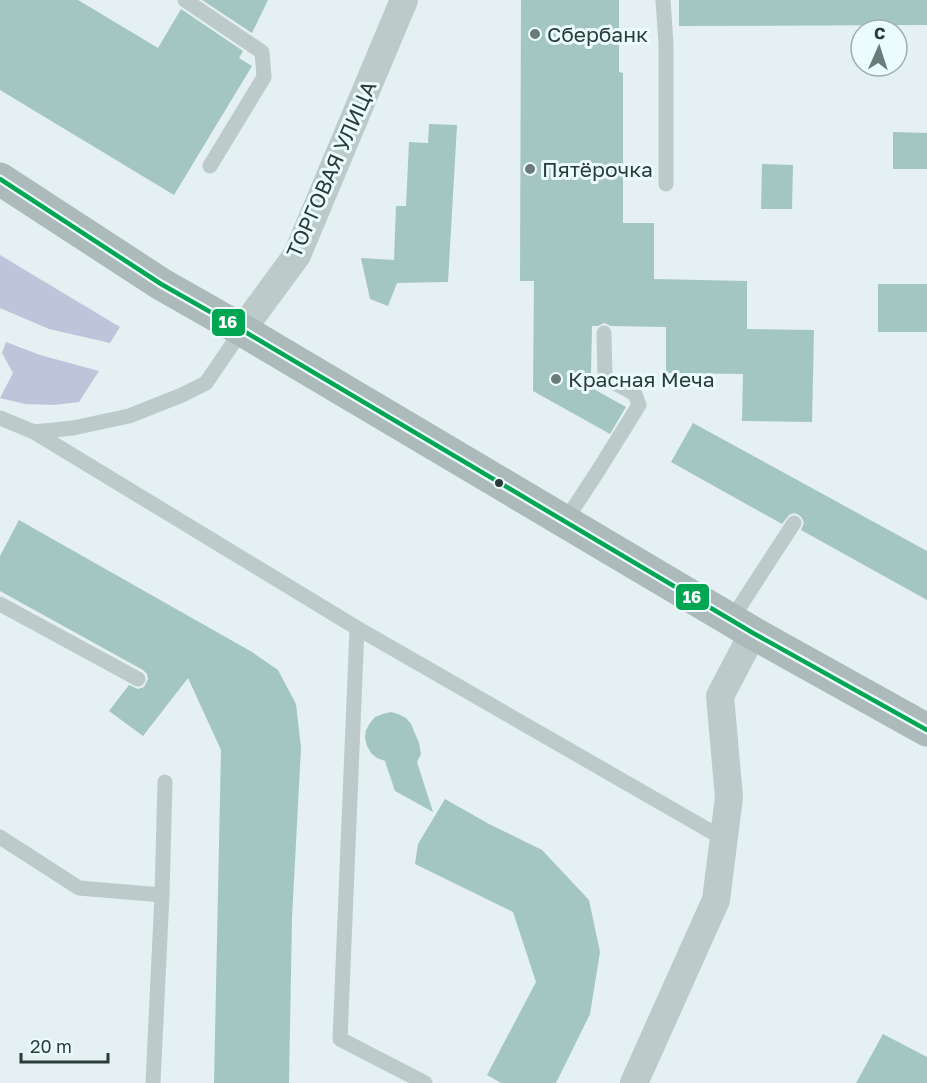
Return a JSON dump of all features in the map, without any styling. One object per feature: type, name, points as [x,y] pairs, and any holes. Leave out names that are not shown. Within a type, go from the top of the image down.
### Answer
[{"type":"main road","points":[[0,179],[161,284],[742,626],[927,730]]},
{"type":"street","name":"ТОРГОВАЯ УЛИЦА","points":[[242,330],[297,255],[404,0]]},
{"type":"street","points":[[634,1083],[716,900],[729,797],[720,696],[742,626]]},
{"type":"lane","points":[[185,0],[262,52],[264,77],[210,166]]},
{"type":"lane","points":[[663,0],[666,44],[666,184]]},
{"type":"lane","points":[[34,432],[73,428],[129,416],[182,395],[206,383],[242,330]]},
{"type":"lane","points":[[565,521],[639,405],[635,394],[605,378],[604,333]]},
{"type":"lane","points":[[0,418],[34,432],[357,627],[724,839]]},
{"type":"lane","points":[[742,626],[794,523]]},
{"type":"lane","points":[[0,604],[138,679]]},
{"type":"lane","points":[[357,627],[340,1039],[425,1083]]},
{"type":"lane","points":[[153,1083],[165,782]]},
{"type":"lane","points":[[0,837],[79,888],[162,895]]},
{"type":"shaded area","points":[[0,255],[120,327],[110,343],[49,329],[0,308]]},
{"type":"shaded area","points":[[6,342],[40,355],[99,371],[79,402],[54,405],[25,404],[0,398],[13,373],[2,353]]},
{"type":"building","points":[[0,0],[78,0],[158,48],[181,9],[243,51],[239,58],[252,66],[174,195],[0,90]]},
{"type":"building","points":[[202,0],[268,0],[252,33]]},
{"type":"building","points":[[521,0],[619,0],[619,72],[623,73],[623,223],[654,223],[654,279],[747,281],[747,329],[814,330],[812,422],[742,421],[743,374],[666,373],[666,327],[611,326],[604,323],[592,326],[591,373],[565,373],[626,407],[610,434],[533,391],[534,281],[520,281]]},
{"type":"building","points":[[679,0],[927,0],[927,25],[909,25],[909,18],[849,18],[849,25],[679,26]]},
{"type":"building","points":[[429,124],[457,125],[448,282],[397,283],[388,306],[370,299],[361,258],[394,260],[396,206],[406,206],[409,142],[428,143]]},
{"type":"building","points":[[893,132],[927,133],[927,169],[893,169]]},
{"type":"building","points":[[762,164],[793,165],[792,209],[761,209]]},
{"type":"building","points":[[878,284],[927,284],[927,332],[878,332]]},
{"type":"building","points":[[693,423],[927,551],[927,600],[801,530],[804,523],[799,515],[794,513],[789,515],[782,524],[671,462]]},
{"type":"building","points":[[19,520],[252,652],[278,670],[296,704],[301,748],[292,918],[289,1083],[214,1083],[221,750],[188,678],[143,736],[109,711],[129,685],[138,689],[144,687],[148,679],[147,674],[0,591],[0,556]]},
{"type":"building","points":[[391,712],[406,718],[419,743],[421,754],[417,762],[433,812],[395,791],[385,761],[371,753],[367,746],[366,730],[370,723],[375,717]]},
{"type":"building","points":[[445,799],[542,850],[589,900],[600,952],[590,1014],[556,1083],[501,1083],[487,1075],[536,982],[513,912],[415,864],[418,844]]},
{"type":"building","points":[[883,1034],[927,1057],[927,1083],[856,1083]]},
{"type":"transit line","name":"16","points":[[0,179],[161,284],[753,633],[927,730]]},
{"type":"place","name":"Сбербанк","points":[[535,34]]},
{"type":"place","name":"Пятёрочка","points":[[530,169]]},
{"type":"place","name":"Красная Меча","points":[[556,379]]}]
